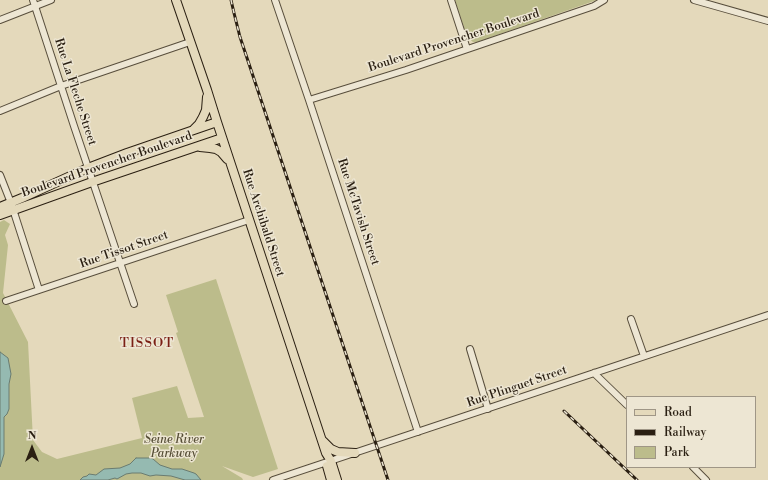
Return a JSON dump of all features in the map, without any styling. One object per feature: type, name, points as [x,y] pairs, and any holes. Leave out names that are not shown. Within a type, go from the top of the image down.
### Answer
[{"type":"main road","name":"Rue Archibald Street","points":[[176,0],[326,453],[331,480]]},
{"type":"main road","points":[[191,131],[199,124],[205,114],[207,90]]},
{"type":"main road","name":"Boulevard Provencher Boulevard","points":[[0,215],[12,207],[88,168],[216,122]]},
{"type":"main road","name":"Boulevard Provencher Boulevard","points":[[0,207],[12,207],[196,148],[222,138]]},
{"type":"main road","points":[[196,148],[210,148],[219,150],[224,154],[231,165]]},
{"type":"main road","points":[[321,439],[331,449],[338,452],[355,453]]},
{"type":"main road","name":"Rue Archibald Street","points":[[328,462],[337,480]]},
{"type":"street","points":[[0,20],[34,3],[51,0]]},
{"type":"street","name":"Rue McTavish Street","points":[[275,0],[418,432]]},
{"type":"street","points":[[451,0],[468,49]]},
{"type":"street","name":"Boulevard Provencher Boulevard","points":[[309,100],[468,49],[594,6],[604,0]]},
{"type":"street","points":[[694,0],[768,21]]},
{"type":"street","name":"Rue La Fleche Street","points":[[34,3],[92,182],[134,304]]},
{"type":"street","points":[[0,111],[61,86],[190,42]]},
{"type":"street","points":[[0,175],[39,290]]},
{"type":"street","name":"Rue Tissot Street","points":[[6,301],[249,220]]},
{"type":"street","name":"Rue Plinguet Street","points":[[273,480],[768,316]]},
{"type":"street","points":[[631,319],[644,356]]},
{"type":"street","points":[[470,349],[488,409]]},
{"type":"street","points":[[594,373],[626,404]]},
{"type":"street","points":[[694,468],[706,480]]},
{"type":"green space","points":[[455,0],[597,0],[477,42],[473,42],[467,37]]},
{"type":"green space","name":"Seine River Parkway","points":[[4,220],[10,224],[5,235],[8,245],[3,293],[28,342],[33,440],[42,452],[57,459],[142,438],[132,398],[177,386],[188,418],[204,417],[176,333],[178,332],[166,295],[216,279],[278,469],[253,477],[222,466],[243,480],[0,480],[0,222]]},
{"type":"water","points":[[0,352],[8,358],[11,374],[9,384],[9,409],[4,417],[4,454],[0,467]]},
{"type":"water","points":[[136,458],[151,458],[160,465],[194,473],[201,480],[185,480],[171,476],[150,476],[141,473],[132,473],[126,474],[117,479],[80,480],[89,474],[96,475],[104,469],[120,468],[130,464]]},
{"type":"railway","points":[[231,0],[240,37],[388,480]]},
{"type":"railway","points":[[564,411],[637,480]]},
{"type":"district","name":"TISSOT","points":[[147,344]]}]
